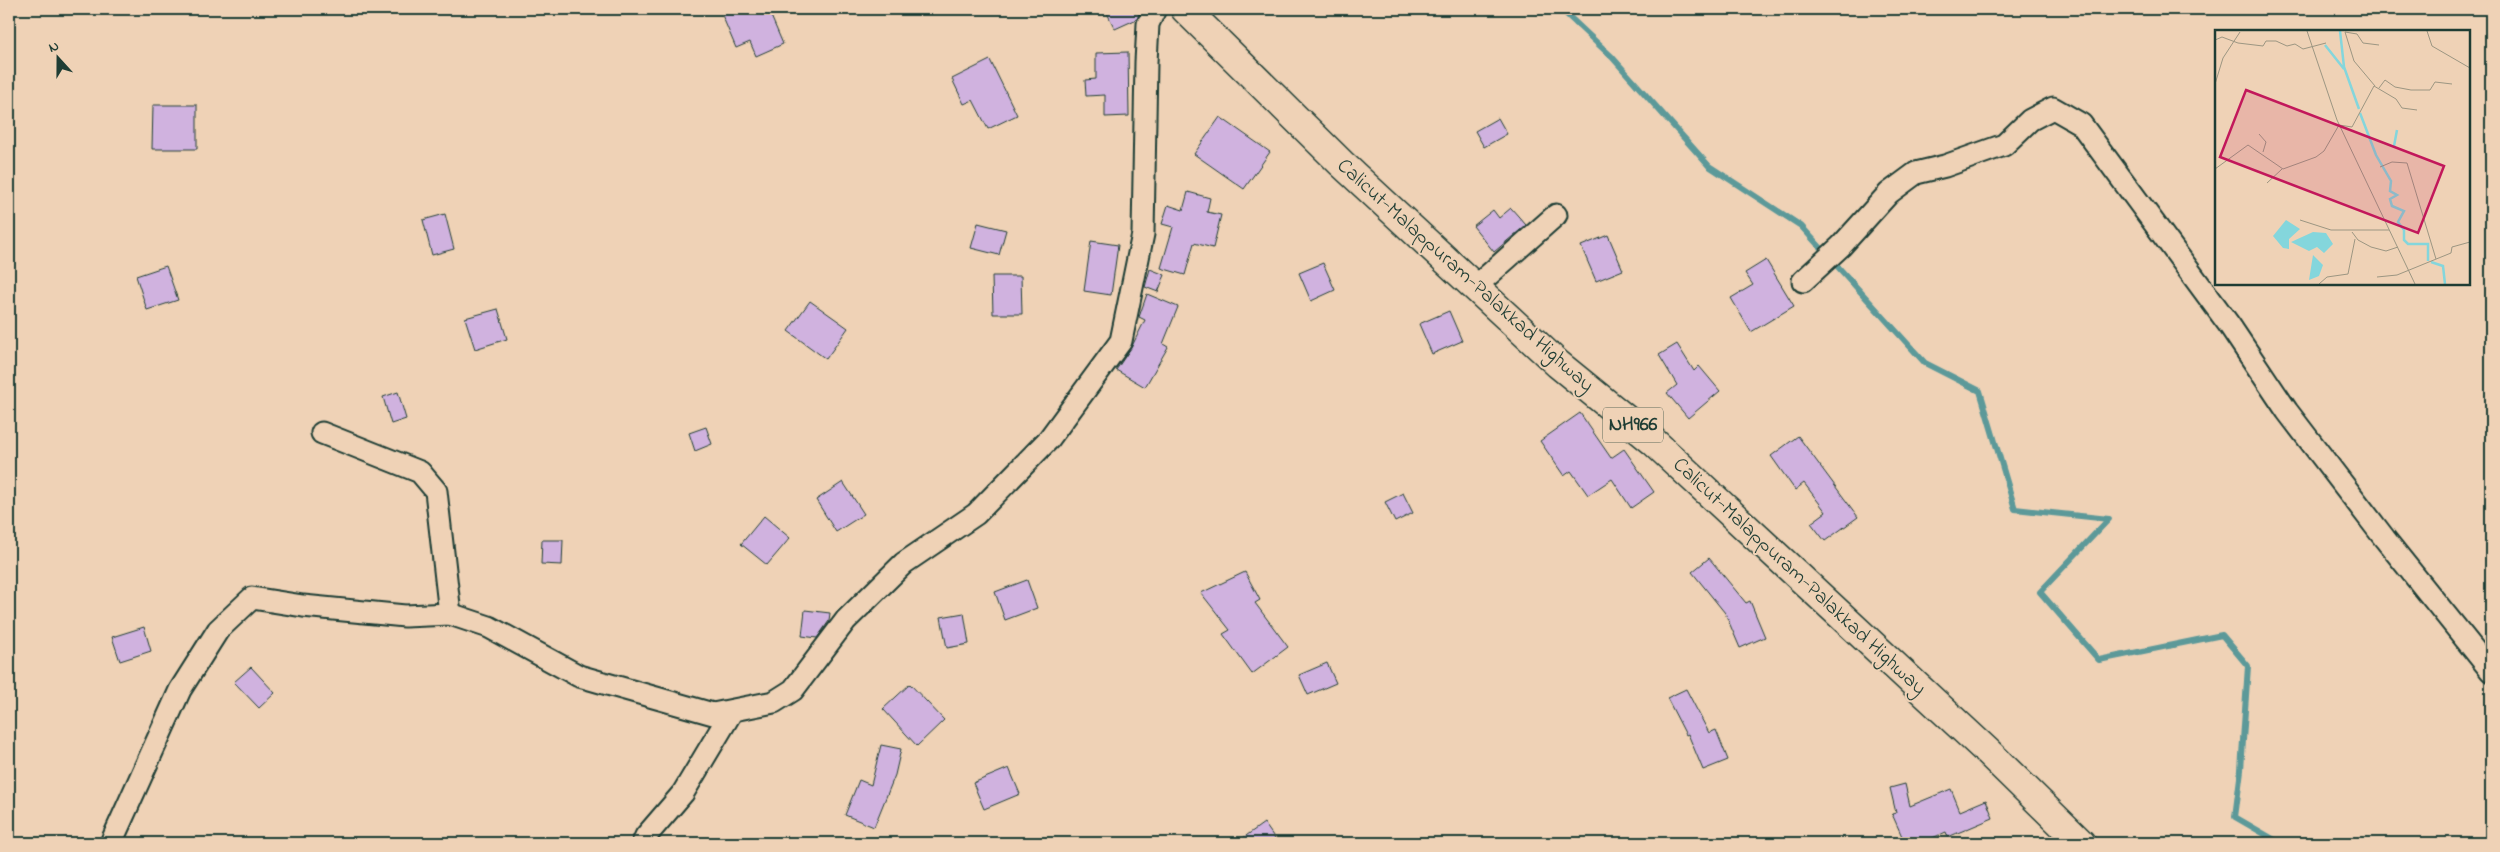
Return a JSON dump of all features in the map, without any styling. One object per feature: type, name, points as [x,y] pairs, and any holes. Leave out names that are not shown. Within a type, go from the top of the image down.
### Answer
[{"type":"highway","name":"Calicut-Malappuram-Palakkad Highway","points":[[1184,9],[1341,163],[1475,288],[1558,364],[1661,449],[1988,752],[2082,843]]},
{"type":"street","points":[[111,843],[180,690],[218,630],[252,598],[303,606],[405,616],[450,614],[489,627],[579,676],[714,714],[732,712],[774,702],[793,690],[846,620],[878,588],[904,564],[976,514],[1049,439],[1121,341],[1143,234],[1148,24],[1156,9]]},
{"type":"street","points":[[1811,275],[1841,246],[1889,193],[1916,173],[1945,166],[2004,145],[2030,120],[2053,108],[2082,124],[2230,326],[2287,411],[2385,539],[2491,671]]},
{"type":"street","points":[[1475,288],[1556,215]]},
{"type":"street","points":[[322,433],[420,472],[436,491],[450,614]]},
{"type":"street","points":[[643,843],[646,836],[683,793],[732,712]]},
{"type":"building","points":[[736,9],[768,9],[783,44],[756,56],[750,42],[736,48],[722,15]]},
{"type":"building","points":[[1105,9],[1141,9],[1137,19],[1115,29]]},
{"type":"building","points":[[1128,52],[1129,116],[1105,117],[1105,95],[1086,96],[1085,80],[1096,79],[1096,53]]},
{"type":"building","points":[[990,60],[1017,115],[988,129],[973,100],[964,104],[952,79]]},
{"type":"building","points":[[153,105],[197,105],[197,149],[152,149]]},
{"type":"building","points":[[1220,117],[1270,152],[1244,189],[1194,154]]},
{"type":"building","points":[[1498,118],[1507,134],[1484,147],[1475,131]]},
{"type":"building","points":[[1188,192],[1210,198],[1207,212],[1221,215],[1213,248],[1194,243],[1185,275],[1161,268],[1173,227],[1162,224],[1168,205],[1183,210]]},
{"type":"building","points":[[1511,208],[1526,225],[1494,252],[1473,226],[1493,210],[1499,218]]},
{"type":"building","points":[[445,214],[454,249],[432,255],[423,220]]},
{"type":"building","points":[[978,223],[1006,230],[999,255],[971,248]]},
{"type":"building","points":[[1608,235],[1623,270],[1596,281],[1581,246]]},
{"type":"building","points":[[1091,241],[1118,245],[1111,295],[1084,291]]},
{"type":"building","points":[[1766,260],[1794,306],[1751,332],[1731,298],[1753,285],[1745,273]]},
{"type":"building","points":[[1323,263],[1335,290],[1311,301],[1299,273]]},
{"type":"building","points":[[166,266],[178,300],[147,310],[136,276]]},
{"type":"building","points":[[1150,269],[1165,275],[1158,292],[1145,287]]},
{"type":"building","points":[[992,276],[1021,276],[1022,314],[993,314]]},
{"type":"building","points":[[1147,294],[1178,307],[1163,344],[1168,347],[1145,387],[1116,370],[1131,348],[1145,320],[1139,317]]},
{"type":"building","points":[[810,301],[848,328],[826,359],[788,331]]},
{"type":"building","points":[[498,309],[507,339],[475,349],[465,318]]},
{"type":"building","points":[[1449,311],[1462,341],[1432,354],[1419,324]]},
{"type":"building","points":[[1677,344],[1694,371],[1699,366],[1720,391],[1688,418],[1667,393],[1677,385],[1659,355]]},
{"type":"building","points":[[398,392],[406,419],[391,424],[383,397]]},
{"type":"building","points":[[1580,413],[1611,458],[1624,449],[1654,492],[1631,508],[1612,479],[1588,495],[1571,471],[1564,476],[1540,441]]},
{"type":"building","points":[[706,427],[712,444],[695,451],[689,433]]},
{"type":"building","points":[[1798,436],[1858,517],[1825,541],[1811,523],[1826,512],[1804,483],[1795,490],[1771,456]]},
{"type":"building","points":[[843,482],[864,514],[836,532],[816,500]]},
{"type":"building","points":[[1403,493],[1413,513],[1395,522],[1385,502]]},
{"type":"building","points":[[764,516],[790,538],[767,565],[741,544]]},
{"type":"building","points":[[542,540],[563,540],[562,565],[541,564]]},
{"type":"building","points":[[1709,558],[1746,603],[1750,601],[1765,637],[1740,648],[1725,613],[1692,572]]},
{"type":"building","points":[[1245,572],[1260,600],[1255,603],[1288,647],[1252,674],[1223,634],[1230,630],[1201,593]]},
{"type":"building","points":[[1027,580],[1037,608],[1005,620],[995,592]]},
{"type":"building","points":[[805,610],[830,613],[829,621],[817,638],[802,636]]},
{"type":"building","points":[[964,613],[969,644],[947,648],[941,617]]},
{"type":"building","points":[[144,627],[151,651],[120,661],[112,637]]},
{"type":"building","points":[[1327,663],[1336,683],[1308,695],[1299,675]]},
{"type":"building","points":[[251,667],[275,693],[259,708],[234,682]]},
{"type":"building","points":[[910,684],[944,720],[917,746],[883,709]]},
{"type":"building","points":[[1686,689],[1709,733],[1716,730],[1728,760],[1703,770],[1688,734],[1686,735],[1667,698]]},
{"type":"building","points":[[881,745],[901,749],[895,775],[874,827],[845,815],[859,780],[871,785]]},
{"type":"building","points":[[1009,768],[1020,794],[984,809],[973,783]]},
{"type":"building","points":[[1905,784],[1910,806],[1951,789],[1960,811],[1986,800],[1993,818],[1948,837],[1946,832],[1921,843],[1905,843],[1892,814],[1896,813],[1890,788]]},
{"type":"building","points":[[1264,823],[1278,843],[1236,843]]},
{"type":"waterway","points":[[1561,9],[1612,57],[1709,166],[1801,226],[1925,363],[1980,391],[2015,509],[2109,519],[2040,592],[2099,660],[2222,635],[2248,666],[2241,770],[2235,817],[2280,843]]}]
